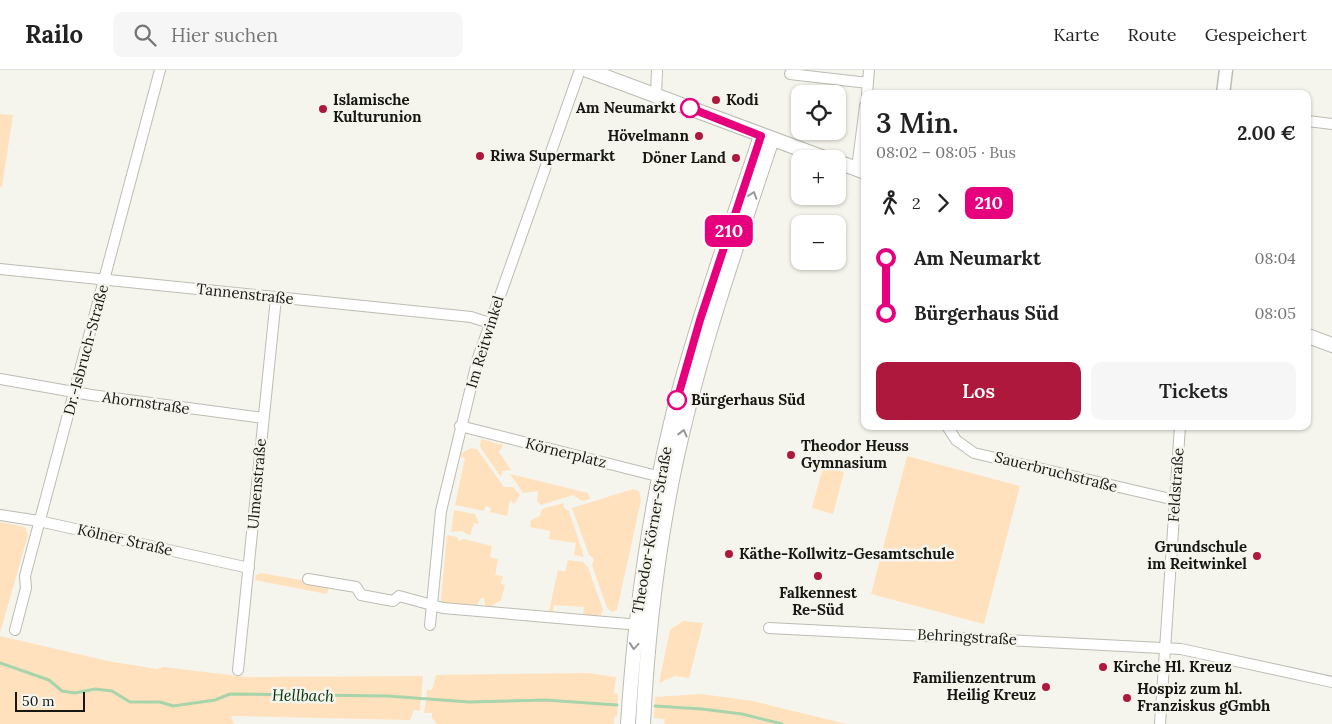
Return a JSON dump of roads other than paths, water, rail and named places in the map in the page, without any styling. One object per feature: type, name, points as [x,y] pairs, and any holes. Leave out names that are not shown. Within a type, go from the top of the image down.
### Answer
[{"type":"main road","points":[[587,70],[802,150]]},
{"type":"main road","name":"Theodor-Körner-Straße","points":[[628,724],[637,616],[666,478],[701,341],[766,137]]},
{"type":"main road","points":[[846,165],[861,171]]},
{"type":"main road","points":[[1311,337],[1332,346]]},
{"type":"main road","name":"Theodor-Körner-Straße","points":[[643,724],[646,662],[666,478]]},
{"type":"street","name":"Dr.-Isbruch-Straße","points":[[15,630],[26,588],[25,576],[160,70]]},
{"type":"street","name":"Im Reitwinkel","points":[[430,625],[441,511],[460,426],[490,323],[580,70]]},
{"type":"street","points":[[656,95],[657,70]]},
{"type":"street","points":[[867,90],[869,70]]},
{"type":"street","points":[[1224,90],[1226,70]]},
{"type":"street","points":[[790,74],[868,83]]},
{"type":"street","points":[[1311,122],[1332,124]]},
{"type":"street","name":"Tannenstraße","points":[[0,269],[471,317],[490,323]]},
{"type":"street","name":"Ulmenstraße","points":[[238,670],[276,298]]},
{"type":"street","name":"Ahornstraße","points":[[0,380],[263,418]]},
{"type":"street","name":"Körnerplatz","points":[[460,426],[666,478]]},
{"type":"street","name":"Sauerbruchstraße","points":[[950,430],[956,440],[974,452],[1175,500]]},
{"type":"street","name":"Feldstraße","points":[[1160,724],[1180,430]]},
{"type":"street","name":"Kölner Straße","points":[[0,514],[40,521],[249,568]]},
{"type":"street","points":[[308,579],[356,587],[361,595],[393,601],[399,596],[443,608],[628,624]]},
{"type":"street","name":"Behringstraße","points":[[769,628],[1181,649],[1332,682]]},
{"type":"waterway","name":"Hellbach","points":[[0,663],[49,680],[62,691],[75,693],[95,689],[112,691],[130,702],[160,702],[173,706],[215,700],[230,694],[388,696],[469,702],[545,700],[617,705]]},
{"type":"waterway","name":"Hellbach","points":[[655,706],[742,714],[782,724]]},
{"type":"place","name":"Kodi","points":[[716,100]]},
{"type":"place","name":"Am Neumarkt","points":[[690,108]]},
{"type":"place","name":"Islamische Kulturunion","points":[[323,109]]},
{"type":"place","name":"Hövelmann","points":[[699,136]]},
{"type":"place","name":"Riwa Supermarkt","points":[[480,156]]},
{"type":"place","name":"Döner Land","points":[[736,158]]},
{"type":"place","name":"Bürgerhaus Süd","points":[[677,400]]},
{"type":"place","name":"Theodor Heuss Gymnasium","points":[[791,455]]},
{"type":"place","name":"Käthe-Kollwitz-Gesamtschule","points":[[729,554]]},
{"type":"place","name":"Grundschule im Reitwinkel","points":[[1257,556]]},
{"type":"place","name":"Falkennest Re-Süd","points":[[818,576]]},
{"type":"place","name":"Kirche Hl. Kreuz","points":[[1103,667]]},
{"type":"place","name":"Familienzentrum Heilig Kreuz","points":[[1046,687]]},
{"type":"place","name":"Hospiz zum hl. Franziskus gGmbh","points":[[1127,698]]}]
